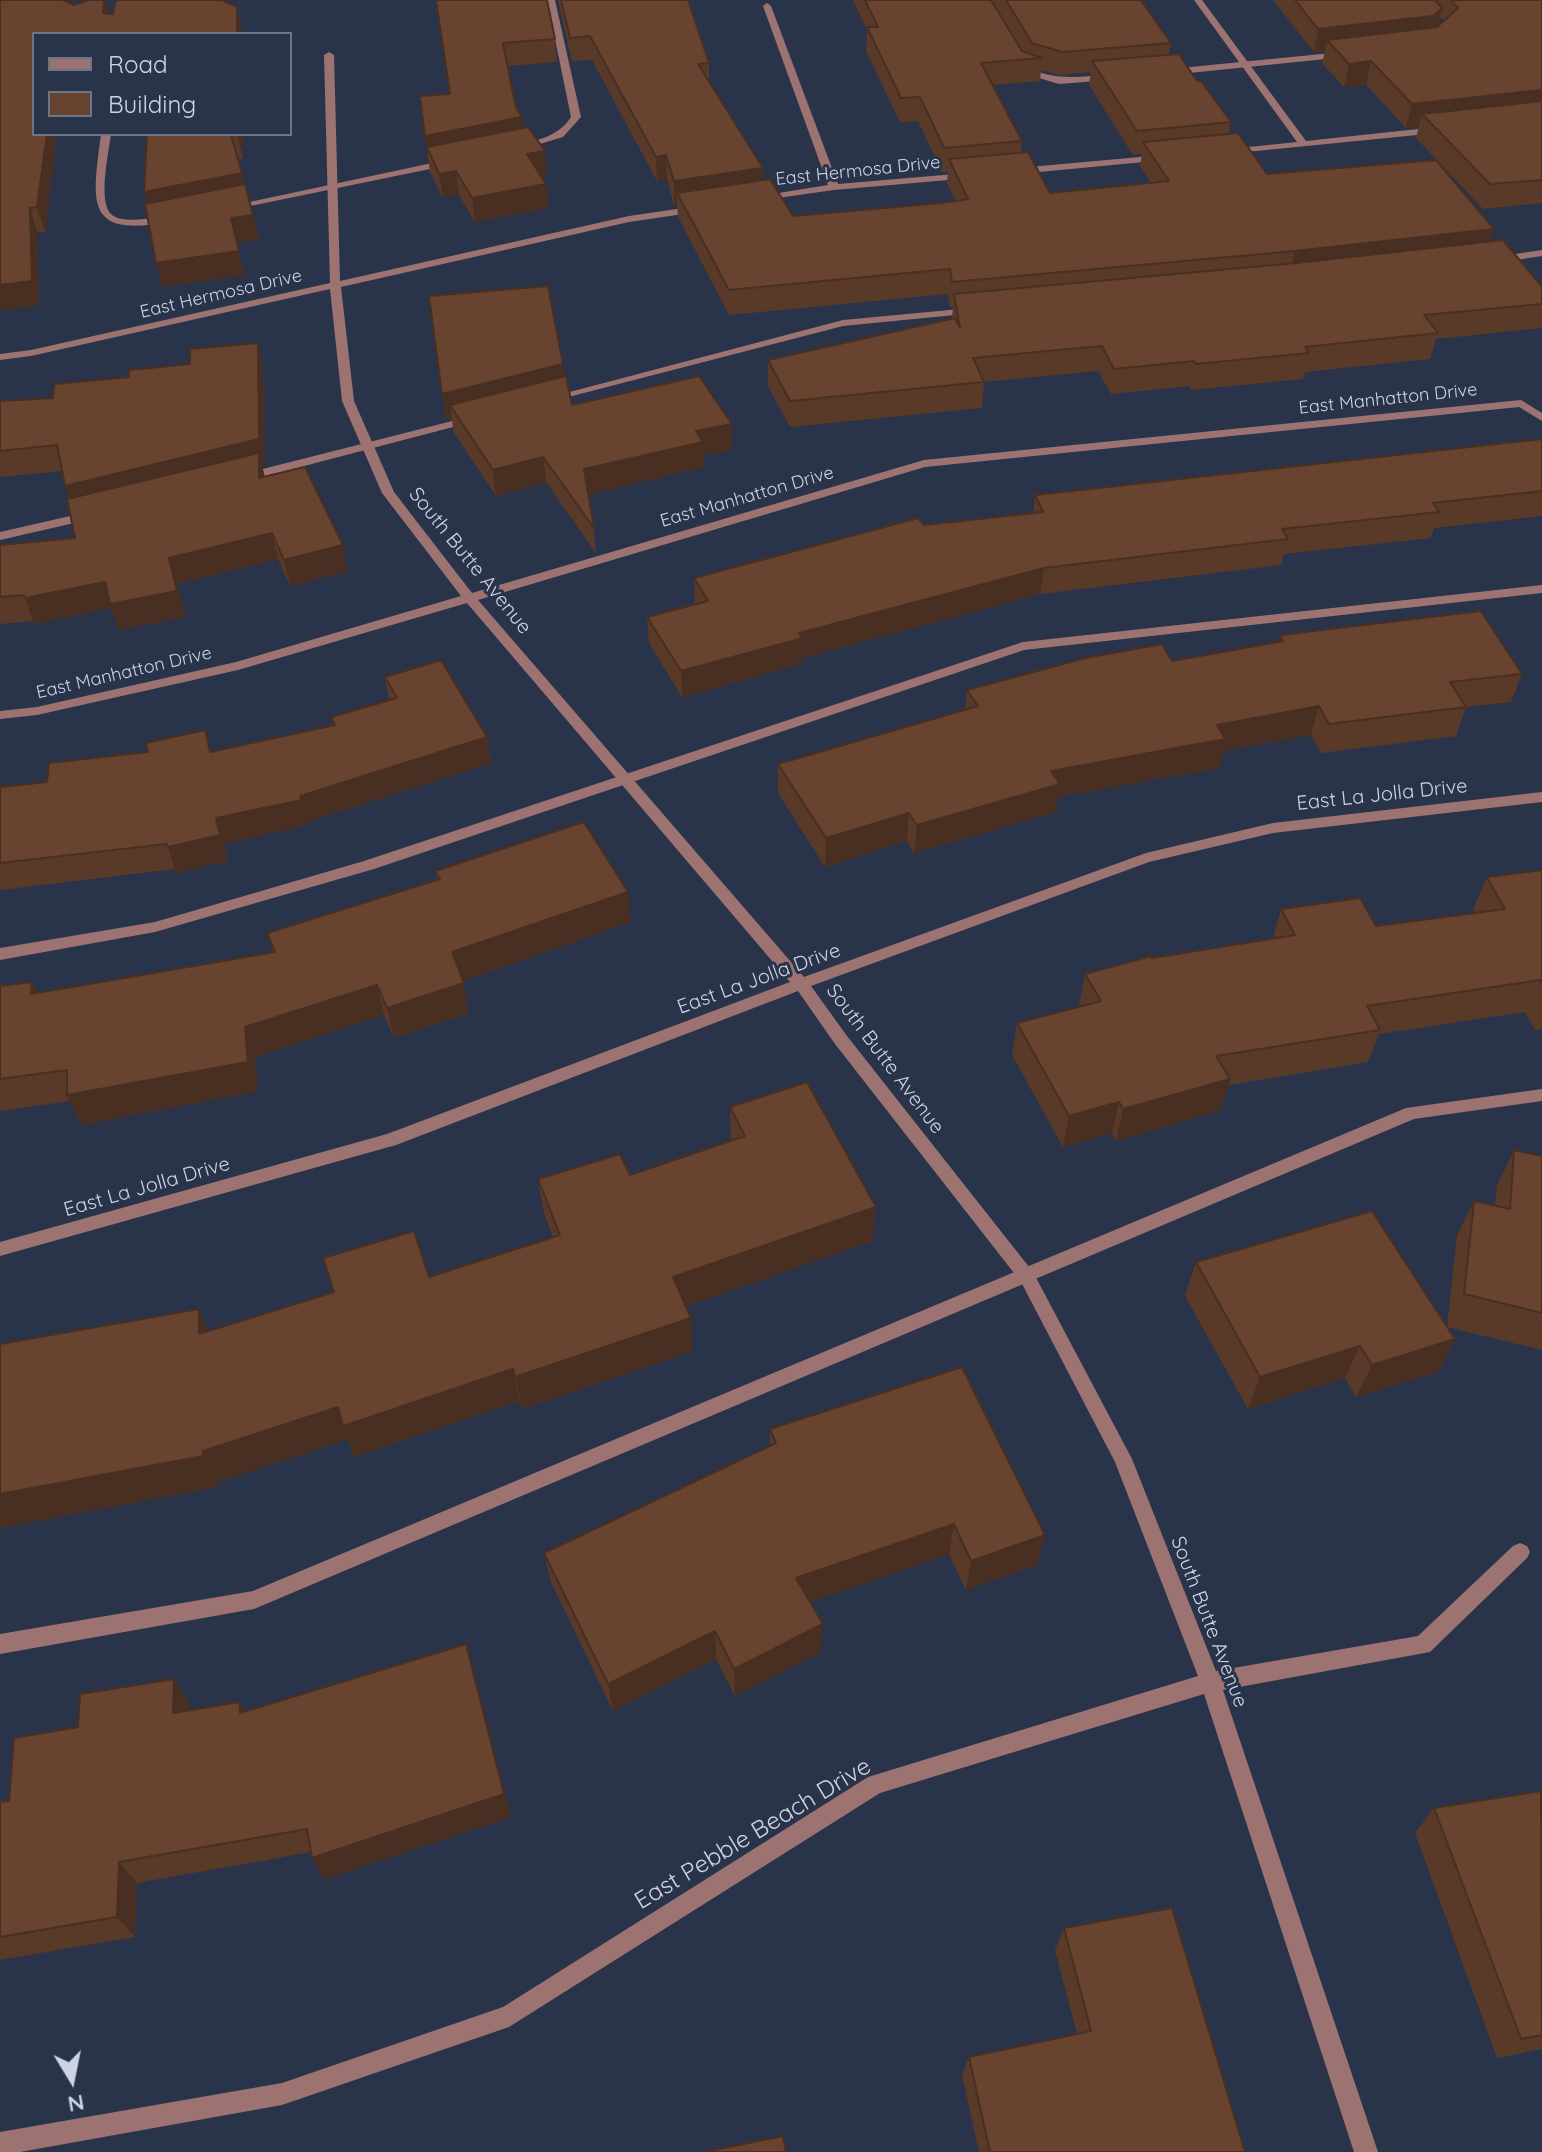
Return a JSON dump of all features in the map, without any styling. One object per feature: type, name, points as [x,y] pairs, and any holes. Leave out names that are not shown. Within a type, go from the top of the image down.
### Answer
[{"type":"street","points":[[503,151],[548,142],[568,131],[576,117],[551,0]]},
{"type":"street","points":[[1198,0],[1304,145]]},
{"type":"street","points":[[767,6],[834,187]]},
{"type":"street","points":[[1154,74],[1355,53]]},
{"type":"street","name":"South Butte Avenue","points":[[329,55],[335,285],[348,401],[388,493],[468,596],[801,984],[841,1040],[1027,1277],[1123,1459],[1210,1682],[1366,2152]]},
{"type":"street","points":[[1018,60],[1025,71],[1059,81],[1122,76]]},
{"type":"street","points":[[1210,154],[1447,129]]},
{"type":"street","points":[[106,136],[99,205],[105,216],[117,223],[142,224],[186,216]]},
{"type":"street","points":[[1006,172],[1179,157]]},
{"type":"street","points":[[214,210],[459,160]]},
{"type":"street","name":"East Hermosa Drive","points":[[755,200],[834,187],[975,175]]},
{"type":"street","name":"East Hermosa Drive","points":[[0,357],[31,353],[629,219],[707,207]]},
{"type":"street","points":[[1489,261],[1542,253]]},
{"type":"street","points":[[543,401],[843,323],[982,310]]},
{"type":"street","name":"East Manhatton Drive","points":[[0,715],[37,711],[238,666],[924,464],[1521,403],[1542,418]]},
{"type":"street","points":[[228,481],[483,417]]},
{"type":"street","points":[[0,536],[105,512]]},
{"type":"street","points":[[0,954],[155,927],[369,865],[1023,646],[1542,589]]},
{"type":"street","name":"East La Jolla Drive","points":[[0,1249],[390,1140],[801,984],[1146,858],[1273,828],[1542,797]]},
{"type":"street","points":[[0,1644],[254,1600],[1412,1113],[1542,1095]]},
{"type":"street","name":"East Pebble Beach Drive","points":[[0,2144],[282,2094],[509,2016],[875,1784],[1210,1682],[1423,1645],[1520,1552]]},
{"type":"building","points":[[0,0],[63,0],[74,5],[88,0],[104,0],[103,13],[113,14],[116,0],[222,0],[237,7],[237,32],[32,32],[32,136],[47,136],[37,207],[30,208],[32,281],[0,285]]},
{"type":"building","points":[[436,0],[547,0],[555,39],[503,43],[516,108],[522,117],[425,136],[420,96],[450,94]]},
{"type":"building","points":[[561,0],[688,0],[709,63],[698,64],[763,168],[674,181],[666,155],[656,157],[590,36],[570,38]]},
{"type":"building","points":[[865,0],[991,0],[1022,51],[1042,58],[981,63],[1022,141],[944,148],[920,97],[901,98],[867,27],[878,27]]},
{"type":"building","points":[[1006,0],[1141,0],[1171,43],[1062,52],[1032,43]]},
{"type":"building","points":[[1295,0],[1435,0],[1442,8],[1433,16],[1318,29]]},
{"type":"building","points":[[1451,0],[1542,0],[1542,90],[1412,104],[1371,61],[1349,64],[1327,40],[1437,27],[1458,8]]},
{"type":"building","points":[[1179,54],[1231,122],[1137,131],[1092,61]]},
{"type":"building","points":[[1542,101],[1542,180],[1490,184],[1422,114]]},
{"type":"building","points":[[528,127],[545,151],[527,154],[546,184],[472,198],[456,171],[439,174],[427,147]]},
{"type":"building","points":[[1238,133],[1267,174],[1436,160],[1494,229],[1295,251],[952,282],[950,269],[729,290],[677,193],[770,179],[793,216],[941,203],[968,199],[949,159],[1028,152],[1050,193],[1169,181],[1143,142]]},
{"type":"building","points":[[147,136],[231,136],[242,173],[144,192]]},
{"type":"building","points":[[245,184],[253,215],[231,218],[239,251],[156,263],[145,204]]},
{"type":"building","points":[[1503,240],[1542,287],[1542,304],[1424,315],[1438,333],[1305,347],[1309,353],[1114,369],[1102,346],[973,358],[984,382],[790,401],[768,360],[955,318],[960,328],[954,294],[1296,263]]},
{"type":"building","points":[[548,286],[563,364],[442,394],[429,296]]},
{"type":"building","points":[[258,343],[259,439],[65,486],[57,445],[0,451],[0,401],[53,398],[54,384],[129,377],[129,370],[190,364],[190,349]]},
{"type":"building","points":[[566,376],[572,405],[699,376],[732,424],[696,431],[703,442],[584,469],[594,528],[543,457],[493,470],[450,405]]},
{"type":"building","points":[[1542,439],[1542,491],[1433,503],[1439,512],[1282,529],[1288,539],[1044,568],[799,633],[803,638],[681,671],[647,617],[708,601],[694,578],[918,518],[924,525],[1043,512],[1035,495]]},
{"type":"building","points":[[259,453],[259,478],[305,467],[343,545],[284,560],[272,533],[169,558],[177,591],[110,604],[105,582],[25,598],[24,595],[0,597],[0,545],[75,538],[67,499]]},
{"type":"building","points":[[1481,611],[1522,674],[1450,682],[1466,707],[1329,724],[1319,706],[1217,725],[1225,739],[1051,771],[1060,784],[917,825],[909,813],[826,838],[778,764],[978,706],[967,690],[1085,658],[1162,644],[1172,661],[1283,641],[1280,635]]},
{"type":"building","points":[[441,660],[487,737],[300,796],[302,800],[216,818],[220,835],[168,847],[167,844],[0,863],[0,787],[47,782],[49,763],[148,752],[146,743],[205,730],[210,752],[335,725],[331,717],[397,698],[385,677]]},
{"type":"building","points":[[584,822],[628,892],[452,952],[464,983],[387,1008],[377,985],[245,1027],[248,1062],[67,1095],[67,1070],[0,1079],[0,986],[32,982],[31,994],[275,952],[267,933],[440,879],[435,871]]},
{"type":"building","points":[[1542,870],[1542,984],[1540,980],[1367,1006],[1380,1030],[1216,1056],[1230,1079],[1123,1109],[1119,1102],[1069,1116],[1017,1023],[1101,1001],[1085,974],[1151,956],[1295,935],[1281,909],[1360,898],[1376,926],[1505,909],[1487,877]]},
{"type":"building","points":[[807,1082],[876,1207],[673,1277],[691,1318],[515,1377],[513,1369],[343,1426],[338,1407],[203,1451],[203,1456],[0,1494],[0,1344],[199,1309],[199,1334],[334,1292],[323,1258],[414,1231],[429,1277],[560,1235],[538,1179],[620,1154],[630,1175],[745,1136],[730,1107]]},
{"type":"building","points":[[1514,1150],[1542,1156],[1542,1313],[1464,1294],[1474,1201],[1510,1209]]},
{"type":"building","points":[[1372,1211],[1455,1339],[1372,1365],[1360,1346],[1260,1377],[1196,1262]]},
{"type":"building","points":[[962,1367],[1045,1535],[971,1561],[954,1524],[796,1578],[823,1624],[734,1669],[715,1631],[608,1684],[544,1553],[776,1443],[770,1429]]},
{"type":"building","points":[[466,1644],[504,1794],[312,1858],[307,1829],[119,1862],[117,1917],[0,1937],[0,1802],[9,1801],[14,1738],[78,1727],[80,1694],[174,1679],[173,1713],[240,1702],[240,1713]]},
{"type":"building","points":[[1541,1791],[1542,2035],[1521,2039],[1434,1808]]},
{"type":"building","points":[[1172,1908],[1245,2152],[990,2152],[969,2057],[1091,2031],[1064,1928]]},
{"type":"building","points":[[783,2136],[786,2152],[704,2152]]}]
